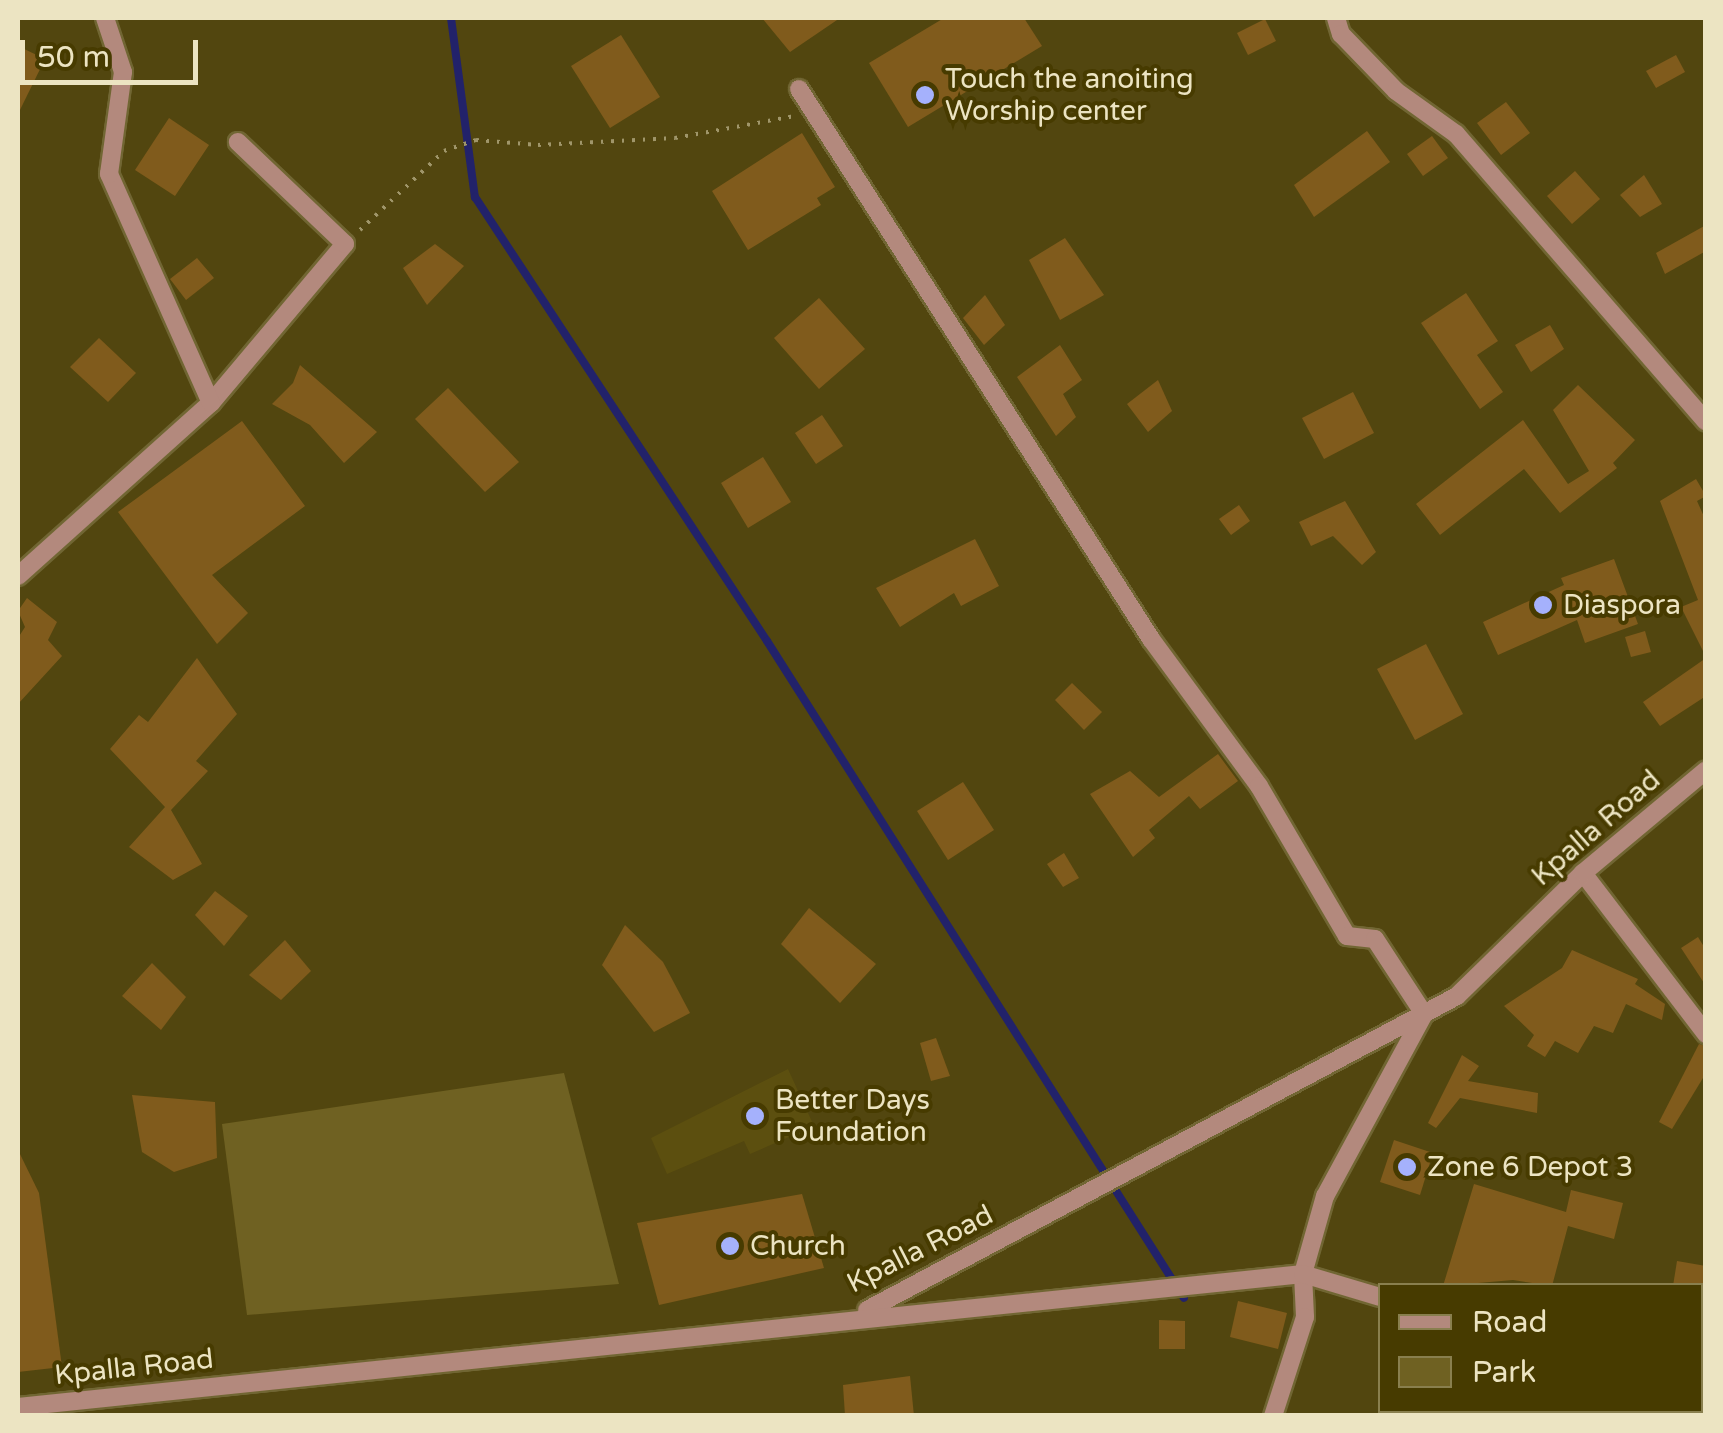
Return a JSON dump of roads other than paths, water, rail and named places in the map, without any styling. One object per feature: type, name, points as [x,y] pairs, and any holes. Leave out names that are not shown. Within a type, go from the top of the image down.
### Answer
[{"type":"street","points":[[105,18],[123,72],[110,174],[211,403]]},
{"type":"street","points":[[1336,18],[1341,34],[1396,92],[1456,134],[1706,422]]},
{"type":"street","points":[[799,88],[1151,639],[1258,786],[1347,936],[1375,939],[1424,1014],[1325,1196],[1303,1274],[1305,1317],[1273,1416]]},
{"type":"street","points":[[18,576],[211,403],[346,244],[238,142]]},
{"type":"street","name":"Kpalla Road","points":[[18,1407],[857,1316],[1457,996],[1582,873],[1706,770]]},
{"type":"street","points":[[1582,873],[1706,1034]]},
{"type":"street","points":[[857,1316],[1303,1274],[1378,1296]]},
{"type":"waterway","points":[[451,18],[475,197],[767,641],[1184,1298]]},
{"type":"place","name":"Touch the anoiting Worship center","points":[[925,95]]},
{"type":"place","name":"Diaspora","points":[[1543,605]]},
{"type":"place","name":"Better Days Foundation","points":[[755,1116]]},
{"type":"place","name":"Zone 6 Depot 3","points":[[1407,1167]]},
{"type":"place","name":"Church","points":[[730,1246]]}]
